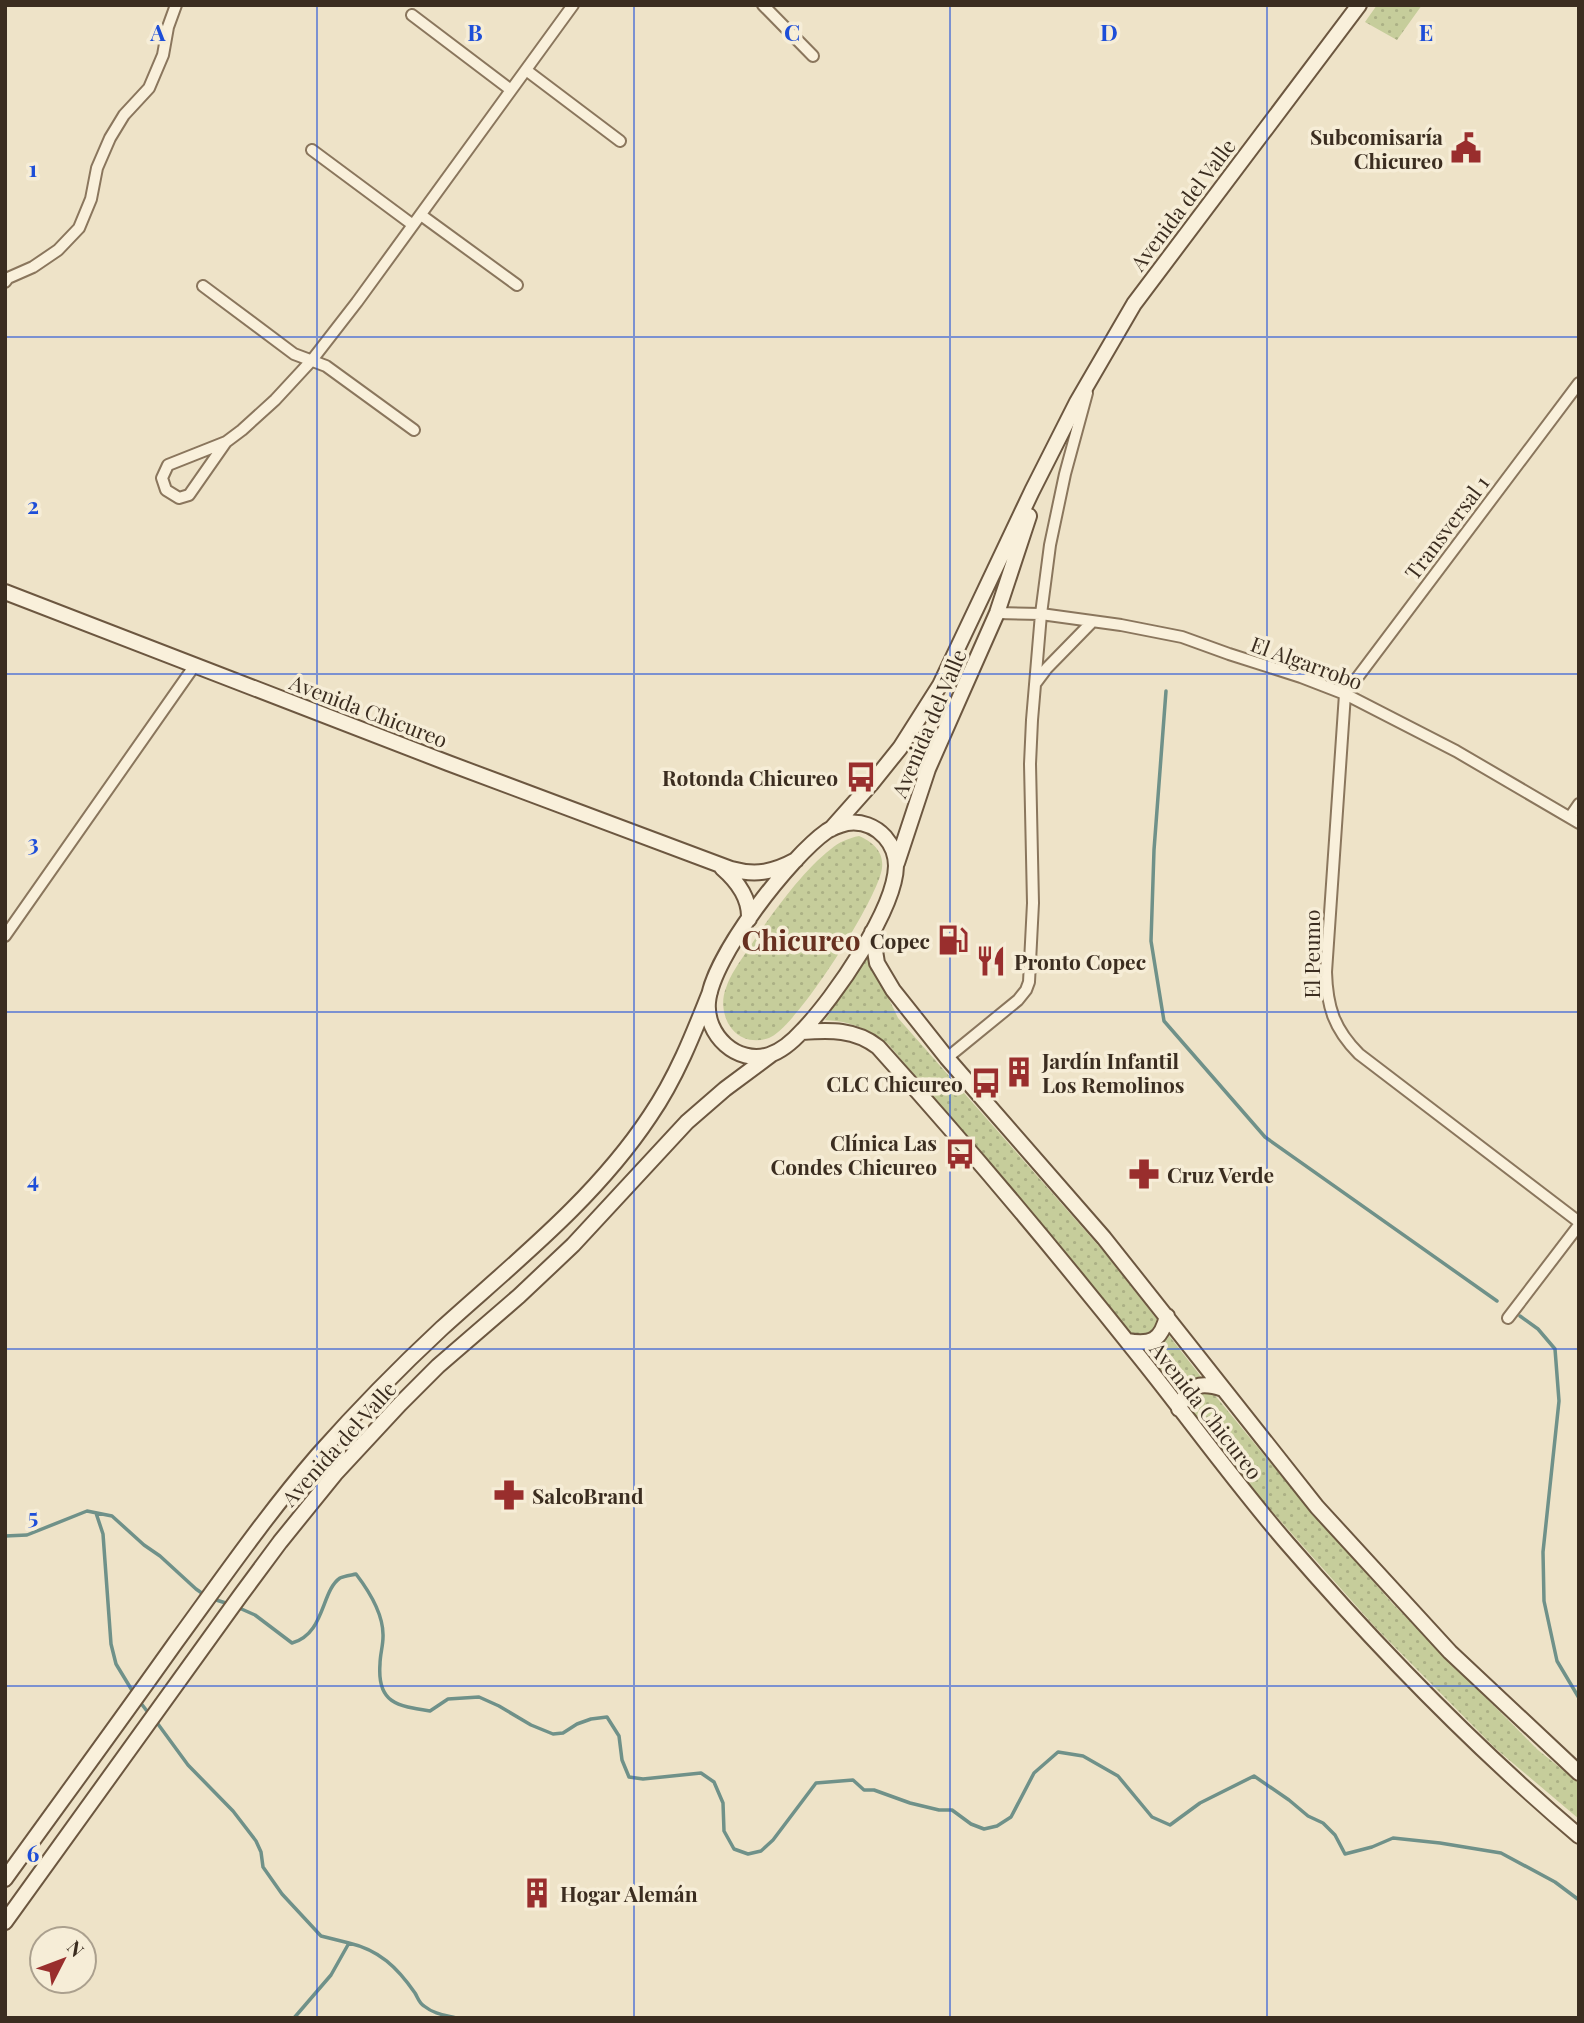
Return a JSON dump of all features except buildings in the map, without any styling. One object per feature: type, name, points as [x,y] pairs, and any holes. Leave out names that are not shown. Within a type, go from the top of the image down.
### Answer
[{"type":"main road","name":"Avenida del Valle","points":[[5,1879],[288,1491],[342,1429],[417,1352],[559,1222],[621,1155],[650,1117],[688,1047],[721,965],[750,919],[777,880],[831,829],[886,766],[912,731],[934,694],[957,652],[1032,491],[1121,324],[1359,5]]},
{"type":"main road","name":"Avenida del Valle","points":[[5,1922],[227,1613],[307,1507],[343,1465],[438,1366],[573,1245],[687,1122],[725,1089],[802,1032],[836,990],[872,932],[887,900],[928,769],[997,613],[1058,440]]},
{"type":"main road","name":"Avenida Chicureo","points":[[5,592],[719,865],[740,872],[759,873],[796,860]]},
{"type":"main road","points":[[831,829],[853,822],[874,828],[890,844],[896,866]]},
{"type":"main road","name":"Avenida Chicureo","points":[[719,865],[734,879],[743,893],[749,906],[750,919]]},
{"type":"main road","name":"Avenida Chicureo","points":[[872,932],[874,953],[882,973],[947,1058],[1104,1238],[1317,1507],[1450,1652],[1579,1773]]},
{"type":"main road","points":[[710,992],[709,1017],[715,1032],[726,1045],[750,1057],[772,1054]]},
{"type":"main road","name":"Avenida Chicureo","points":[[802,1032],[846,1032],[864,1037],[878,1047],[1127,1341],[1285,1541],[1444,1713],[1579,1836]]},
{"type":"main road","points":[[1127,1341],[1145,1343],[1157,1338],[1167,1316]]},
{"type":"main road","points":[[1179,1409],[1185,1395],[1195,1387],[1207,1385],[1223,1389]]},
{"type":"street","points":[[5,282],[58,250],[79,228],[91,199],[97,168],[110,138],[124,115],[149,89],[163,55],[168,27],[176,5]]},
{"type":"street","points":[[226,442],[168,465],[162,478],[166,490],[179,498],[189,495],[226,442],[258,416],[312,360],[350,312],[573,5]]},
{"type":"street","points":[[763,5],[813,56]]},
{"type":"street","points":[[412,15],[511,90]]},
{"type":"street","points":[[526,70],[620,141]]},
{"type":"street","points":[[312,150],[413,225]]},
{"type":"street","points":[[421,215],[517,285]]},
{"type":"street","points":[[202,286],[294,354],[326,366],[414,430]]},
{"type":"street","points":[[947,1058],[1018,1000],[1029,982],[1033,903],[1030,764],[1041,614],[1050,545],[1090,378]]},
{"type":"street","name":"Transversal 1","points":[[1345,694],[1579,383]]},
{"type":"street","name":"El Algarrobo","points":[[997,613],[1041,614],[1182,637],[1301,677],[1345,694],[1482,765],[1574,820]]},
{"type":"street","points":[[1035,684],[1092,622]]},
{"type":"street","points":[[5,936],[195,665]]},
{"type":"street","name":"El Peumo","points":[[1345,694],[1326,957],[1329,1007],[1351,1046],[1367,1062],[1579,1224]]},
{"type":"street","points":[[1574,820],[1579,804]]},
{"type":"street","points":[[1508,1318],[1579,1224]]},
{"type":"green space","points":[[1377,5],[1422,5],[1397,40],[1365,22]]},
{"type":"green space","points":[[859,836],[876,848],[881,857],[882,868],[867,905],[835,960],[782,1029],[769,1038],[759,1040],[747,1039],[737,1034],[728,1023],[723,1002],[735,969],[775,911],[808,870],[837,844]]},
{"type":"green space","points":[[868,955],[898,1018],[1104,1252],[1159,1322],[1155,1331],[1134,1337],[889,1045],[875,1034],[859,1027],[825,1020]]},
{"type":"green space","points":[[1167,1333],[1202,1378],[1189,1384],[1179,1395],[1143,1348],[1158,1345]]},
{"type":"green space","points":[[1199,1391],[1213,1393],[1296,1494],[1392,1603],[1538,1750],[1579,1783],[1579,1819],[1495,1748],[1376,1628],[1252,1489],[1190,1409],[1190,1397]]},
{"type":"waterway","points":[[1166,691],[1154,850],[1151,941],[1164,1021],[1265,1137],[1497,1301]]},
{"type":"waterway","points":[[1520,1316],[1538,1329],[1555,1349],[1559,1401],[1543,1552],[1544,1601],[1557,1661],[1579,1698]]},
{"type":"waterway","points":[[5,1536],[27,1535],[87,1511],[112,1516],[206,1596]]},
{"type":"waterway","points":[[96,1513],[103,1534],[111,1644],[116,1664],[133,1692]]},
{"type":"waterway","points":[[237,1607],[255,1615],[292,1643],[311,1631],[334,1584],[340,1578],[356,1574],[371,1595],[381,1620],[383,1637],[380,1677],[386,1695],[392,1700],[408,1707],[430,1711],[448,1699],[479,1697],[553,1734],[563,1733],[591,1719],[607,1717],[619,1736],[622,1760],[629,1777],[643,1779],[701,1773],[714,1782],[723,1803],[724,1831],[734,1849],[748,1854],[761,1851],[773,1840],[816,1783],[853,1780],[864,1790],[874,1790],[939,1810],[952,1810],[971,1824],[984,1829],[997,1826],[1011,1817],[1034,1773],[1058,1752],[1083,1756],[1118,1776],[1152,1817],[1170,1825],[1200,1803],[1254,1776],[1308,1816],[1323,1823],[1335,1835],[1345,1854],[1393,1838],[1501,1853],[1555,1882],[1579,1900]]},
{"type":"waterway","points":[[213,1599],[229,1604]]},
{"type":"waterway","points":[[140,1702],[150,1715]]},
{"type":"waterway","points":[[155,1720],[188,1765],[233,1811],[256,1841],[263,1867],[282,1894],[321,1936],[349,1943],[331,1975],[294,2018]]},
{"type":"waterway","points":[[349,1943],[369,1950],[386,1961],[428,2009],[456,2018]]},
{"type":"place","name":"Subcomisaría Chicureo","points":[[1466,148]]},
{"type":"place","name":"Rotonda Chicureo","points":[[861,777]]},
{"type":"place","name":"Copec","points":[[953,940]]},
{"type":"place","name":"Pronto Copec","points":[[991,961]]},
{"type":"place","name":"Jardín Infantil Los Remolinos","points":[[1019,1072]]},
{"type":"place","name":"CLC Chicureo","points":[[986,1083]]},
{"type":"place","name":"Clínica Las Condes Chicureo","points":[[960,1154]]},
{"type":"place","name":"Cruz Verde","points":[[1144,1174]]},
{"type":"place","name":"SalcoBrand","points":[[509,1495]]},
{"type":"place","name":"Hogar Alemán","points":[[537,1893]]},
{"type":"district","name":"Chicureo","points":[[801,939]]}]
